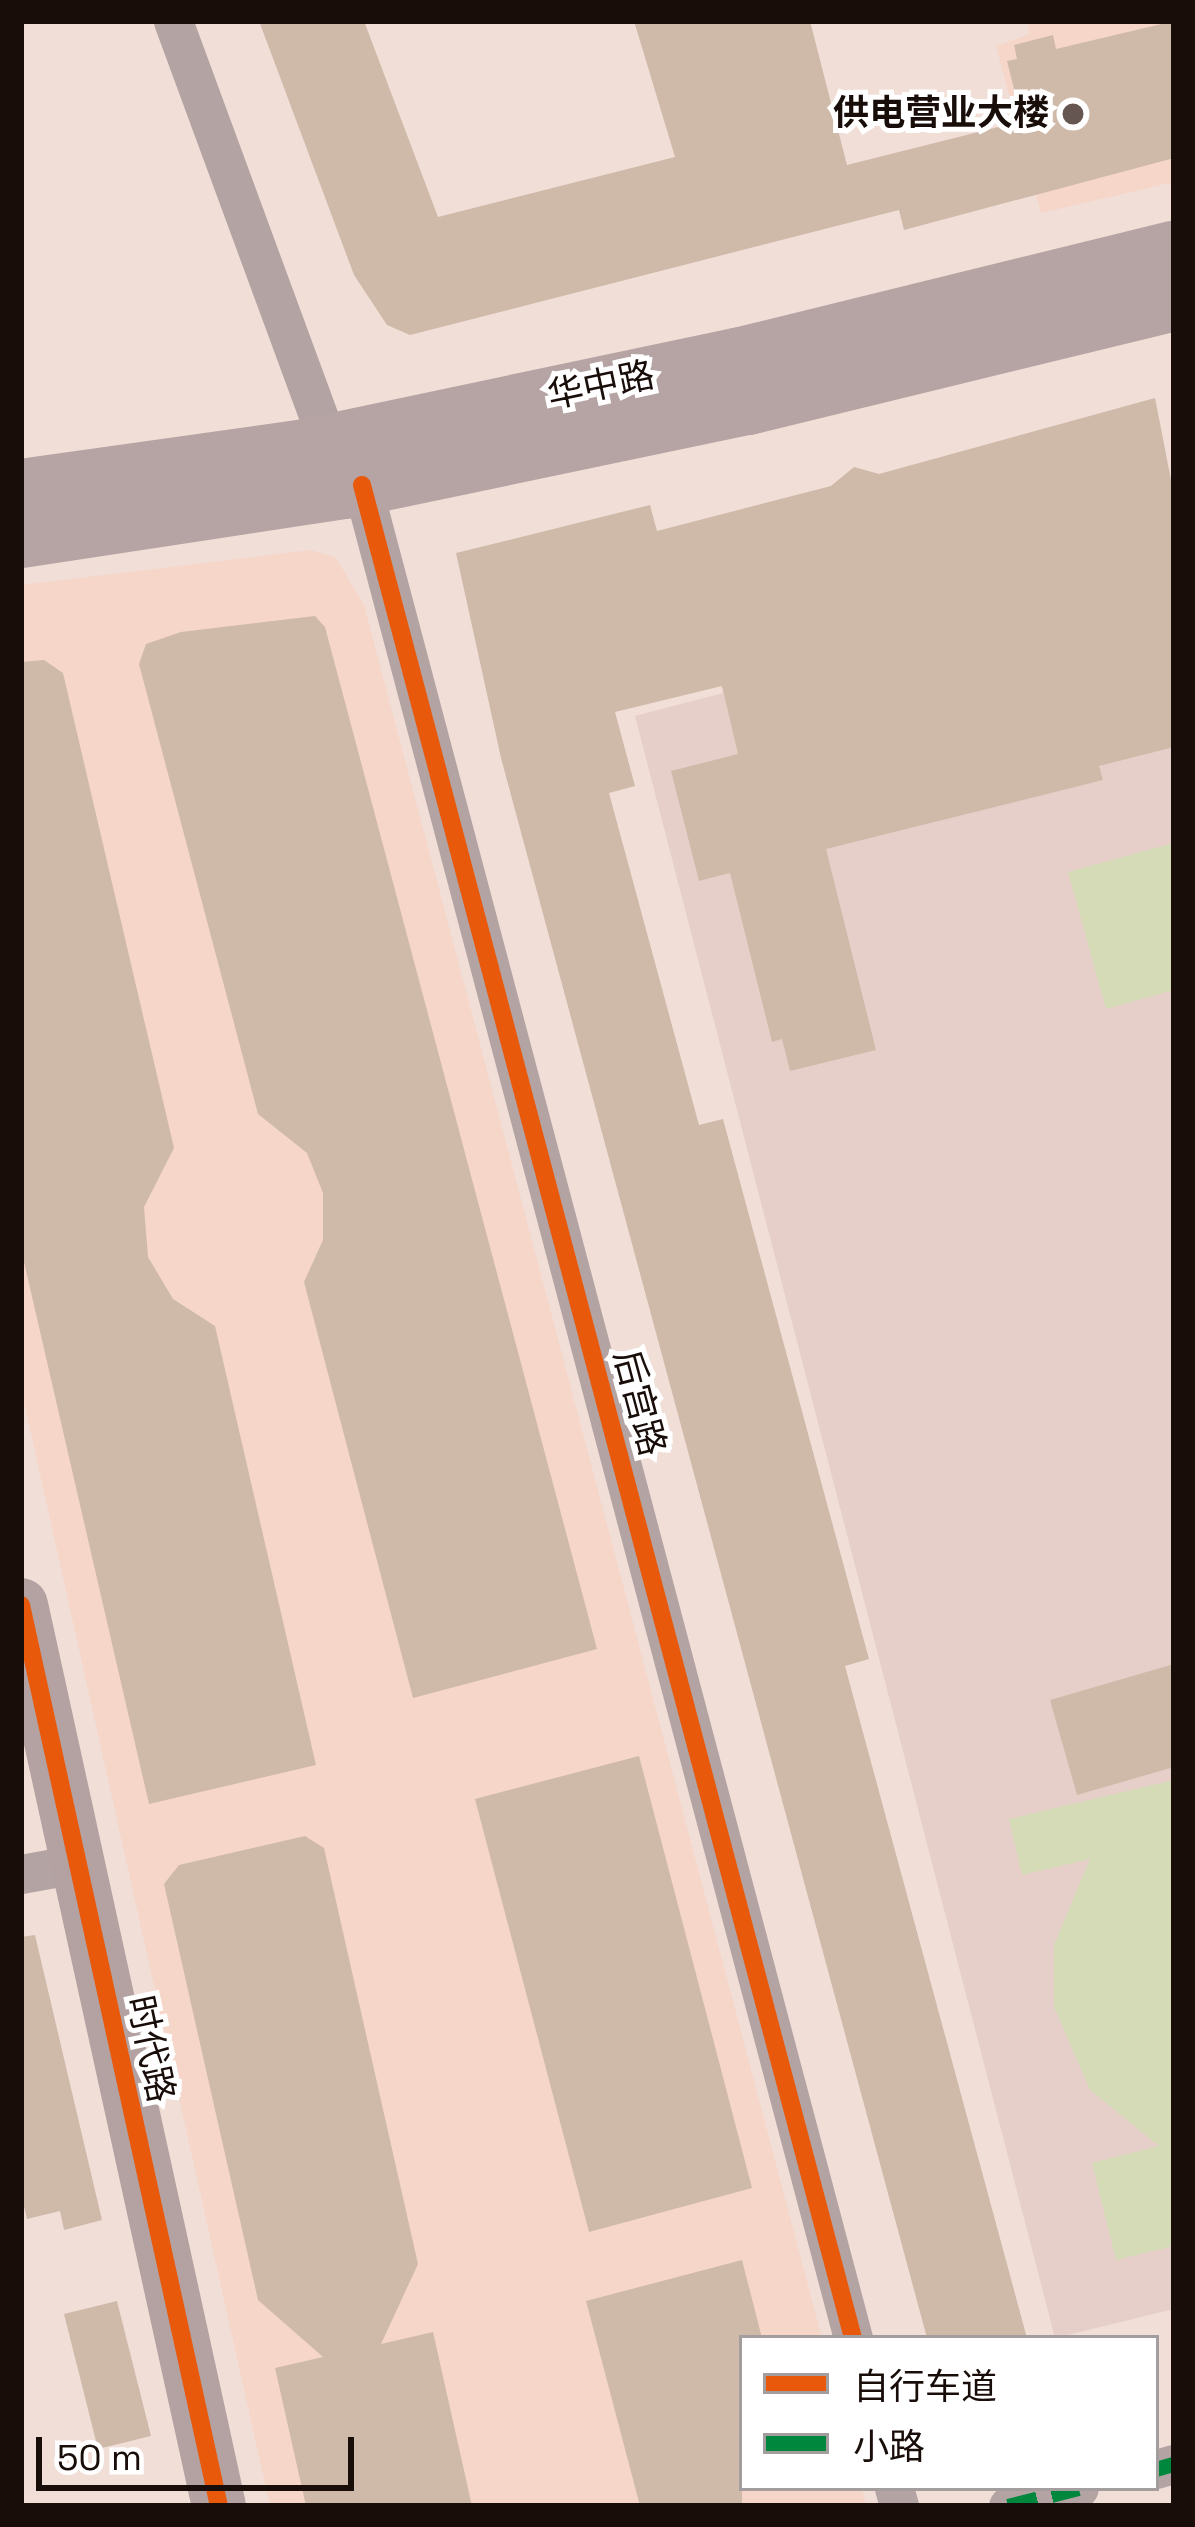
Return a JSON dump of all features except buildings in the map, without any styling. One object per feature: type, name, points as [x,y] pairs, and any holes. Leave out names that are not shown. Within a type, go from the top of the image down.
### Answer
[{"type":"main road","name":"华中路","points":[[21,490],[345,473],[737,358],[1174,251]]},
{"type":"main road","name":"华中路","points":[[21,538],[345,473],[748,405],[1174,301]]},
{"type":"street","name":"后宫路","points":[[173,21],[345,473],[852,2335]]},
{"type":"street","name":"时代路","points":[[21,1605],[219,2506]]},
{"type":"street","points":[[21,1874],[76,1864]]},
{"type":"street","points":[[1008,2506],[1067,2491]]},
{"type":"shaded area","points":[[1027,21],[1174,21],[1174,182],[1041,213],[996,46],[1030,34]]},
{"type":"shaded area","points":[[311,550],[336,558],[364,605],[821,2335],[739,2335],[739,2491],[863,2491],[866,2506],[270,2506],[21,1389],[21,585]]},
{"type":"shaded area","points":[[1174,561],[1174,2309],[1054,2335],[635,716],[723,693],[719,677]]},
{"type":"green space","points":[[1174,843],[1174,990],[1106,1009],[1068,872]]},
{"type":"green space","points":[[1174,1780],[1174,2246],[1116,2260],[1092,2163],[1159,2146],[1090,2090],[1054,2007],[1054,1945],[1090,1859],[1022,1875],[1009,1819]]},
{"type":"marked path","points":[[1159,2468],[1174,2464]]},
{"type":"marked path","points":[[1008,2506],[1067,2491]]},
{"type":"cycle path","points":[[362,485],[852,2335]]},
{"type":"cycle path","points":[[21,1605],[219,2506]]},
{"type":"place","name":"供电营业大楼","points":[[1073,114]]}]
